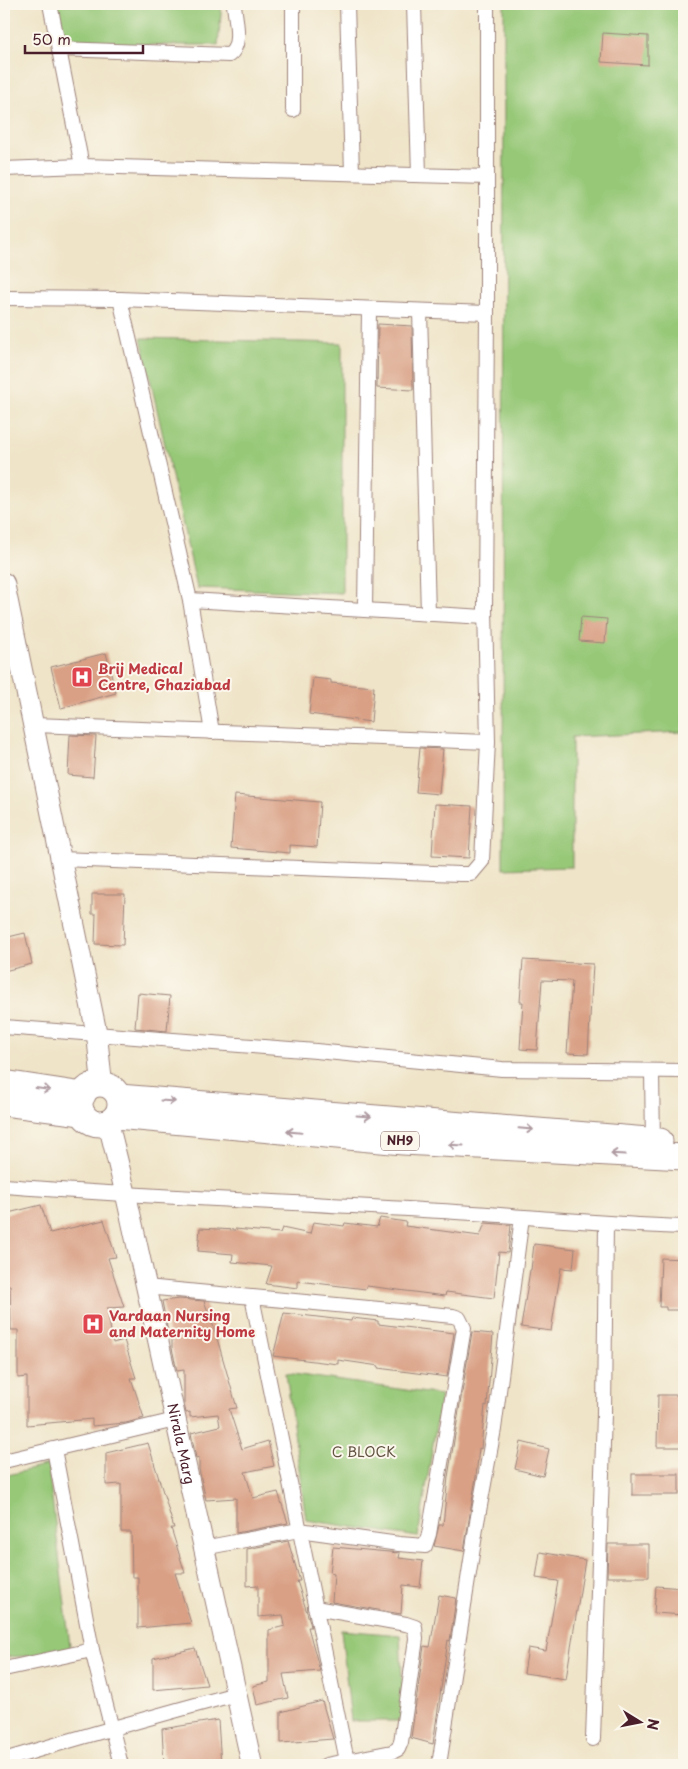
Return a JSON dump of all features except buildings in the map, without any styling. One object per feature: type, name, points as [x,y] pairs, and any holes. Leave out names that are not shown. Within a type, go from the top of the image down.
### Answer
[{"type":"highway","name":"NH9","points":[[4,1083],[102,1105],[403,1142],[653,1149],[684,1158]]},
{"type":"highway","name":"NH9","points":[[4,1103],[102,1105]]},
{"type":"highway","name":"NH9","points":[[653,1149],[684,1140]]},
{"type":"street","points":[[50,4],[82,166]]},
{"type":"street","points":[[59,49],[229,55],[237,45],[234,4]]},
{"type":"street","points":[[293,4],[294,110]]},
{"type":"street","points":[[348,4],[352,173]]},
{"type":"street","points":[[414,4],[418,175]]},
{"type":"street","points":[[60,859],[471,874],[482,861],[488,742],[485,617],[487,4]]},
{"type":"street","points":[[4,169],[82,166],[487,177]]},
{"type":"street","points":[[4,298],[120,299],[369,310],[487,313]]},
{"type":"street","points":[[120,299],[190,600],[212,732]]},
{"type":"street","points":[[365,610],[369,310]]},
{"type":"street","points":[[420,311],[428,614]]},
{"type":"street","name":"Nirala Marg","points":[[4,583],[96,1035],[102,1105],[126,1195],[252,1765]]},
{"type":"street","points":[[190,600],[485,617]]},
{"type":"street","points":[[34,725],[488,742]]},
{"type":"street","points":[[4,1027],[316,1051],[502,1070],[684,1071]]},
{"type":"street","points":[[652,1071],[653,1149]]},
{"type":"street","points":[[4,1186],[126,1195],[464,1213],[606,1224],[684,1227]]},
{"type":"street","points":[[439,1765],[477,1522],[494,1429],[522,1217]]},
{"type":"street","points":[[593,1739],[604,1414],[606,1224]]},
{"type":"street","points":[[146,1286],[453,1316],[459,1318],[464,1328],[429,1534],[425,1546],[299,1530],[203,1548]]},
{"type":"street","points":[[252,1297],[347,1761]]},
{"type":"street","points":[[4,1461],[175,1420]]},
{"type":"street","points":[[54,1449],[92,1650],[121,1765]]},
{"type":"street","points":[[315,1608],[406,1624],[415,1628],[416,1639],[401,1742],[398,1749],[392,1752],[326,1765]]},
{"type":"street","points":[[4,1669],[92,1650]]},
{"type":"street","points":[[9,1761],[131,1722],[236,1694]]},
{"type":"green space","points":[[55,4],[222,4],[218,45],[61,45]]},
{"type":"green space","points":[[504,4],[684,4],[684,732],[572,737],[572,867],[503,869]]},
{"type":"green space","points":[[141,338],[342,343],[342,593],[197,588]]},
{"type":"green space","name":"C BLOCK","points":[[286,1373],[441,1395],[418,1537],[306,1520]]},
{"type":"green space","points":[[48,1465],[71,1654],[4,1657],[4,1476]]},
{"type":"green space","points":[[341,1630],[400,1635],[404,1721],[351,1721]]},
{"type":"place","name":"Brij Medical Centre, Ghaziabad","points":[[82,677]]},
{"type":"place","name":"Vardaan Nursing and Maternity Home","points":[[93,1324]]}]
